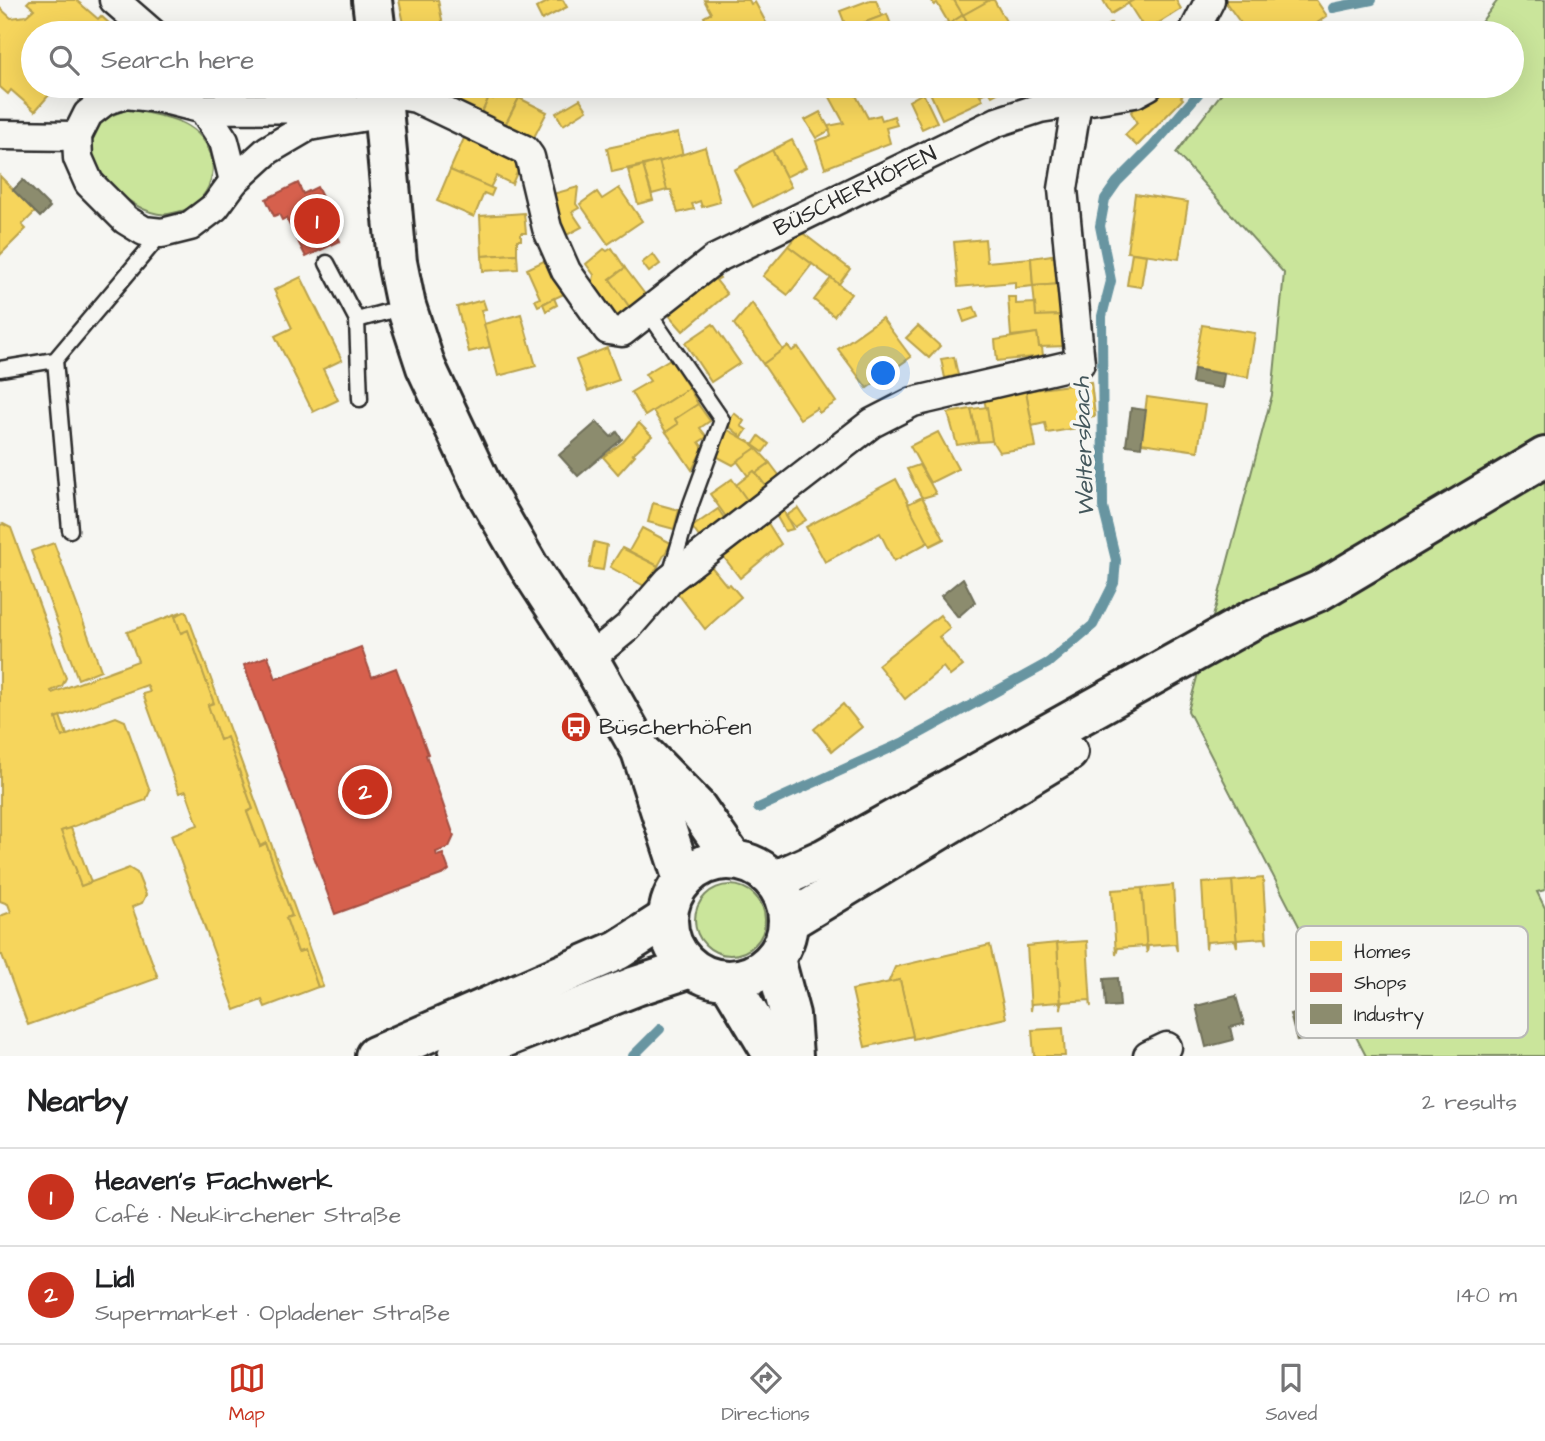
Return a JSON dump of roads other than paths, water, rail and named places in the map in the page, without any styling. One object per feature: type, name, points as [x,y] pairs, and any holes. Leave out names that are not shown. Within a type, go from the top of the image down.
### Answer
[{"type":"main road","points":[[372,0],[375,21]]},
{"type":"main road","points":[[382,98],[397,262],[406,306],[426,367],[482,486],[589,659],[641,751],[683,880]]},
{"type":"main road","points":[[774,881],[825,858],[1252,620],[1319,591],[1545,457]]},
{"type":"main road","points":[[789,921],[841,887],[1265,634],[1319,591]]},
{"type":"main road","points":[[641,751],[697,808],[733,860]]},
{"type":"main road","points":[[733,860],[755,867],[774,881],[787,907],[789,921],[785,942],[775,959],[762,971],[729,981],[702,975],[678,954],[670,936],[668,918],[676,891],[683,880],[698,869],[715,862],[733,860]]},
{"type":"main road","points":[[375,1056],[618,950],[668,918]]},
{"type":"main road","points":[[775,959],[790,1016],[793,1056]]},
{"type":"main road","points":[[458,1056],[636,986],[691,968]]},
{"type":"main road","points":[[729,981],[774,1056]]},
{"type":"street","points":[[114,0],[138,21]]},
{"type":"street","points":[[1199,21],[1210,0]]},
{"type":"street","points":[[113,98],[88,114],[78,136],[78,158],[89,183],[126,220],[144,230],[162,233],[190,226],[215,207],[234,181],[268,150],[309,126],[379,98]]},
{"type":"street","points":[[176,98],[203,109],[328,108],[377,98]]},
{"type":"street","name":"BÜSCHERHÖFEN","points":[[415,98],[524,150],[530,157],[547,228],[566,271],[608,330],[622,332],[715,259],[997,122],[1040,108],[1103,98]]},
{"type":"street","points":[[589,659],[628,627],[669,580],[872,423],[913,402],[1080,363],[1063,189],[1077,102]]},
{"type":"street","points":[[203,109],[224,141],[234,181]]},
{"type":"street","points":[[0,135],[78,136]]},
{"type":"lane","points":[[0,369],[55,360],[162,233]]},
{"type":"lane","points":[[327,264],[357,320],[360,399]]},
{"type":"lane","points":[[357,320],[406,306]]},
{"type":"lane","points":[[649,312],[722,420],[691,504],[669,580]]},
{"type":"lane","points":[[55,360],[70,530]]},
{"type":"waterway","name":"Weltersbach","points":[[1333,8],[1372,0]]},
{"type":"waterway","name":"Weltersbach","points":[[758,808],[904,742],[1048,663],[1093,625],[1114,583],[1116,560],[1103,507],[1102,316],[1111,281],[1100,226],[1105,199],[1117,182],[1195,98]]},
{"type":"waterway","name":"Weltersbach","points":[[633,1056],[660,1029]]},
{"type":"place","name":"Heaven's Fachwerk","points":[[317,221]]},
{"type":"place","name":"Büscherhöfen","points":[[576,727]]},
{"type":"place","name":"Lidl","points":[[365,792]]}]
